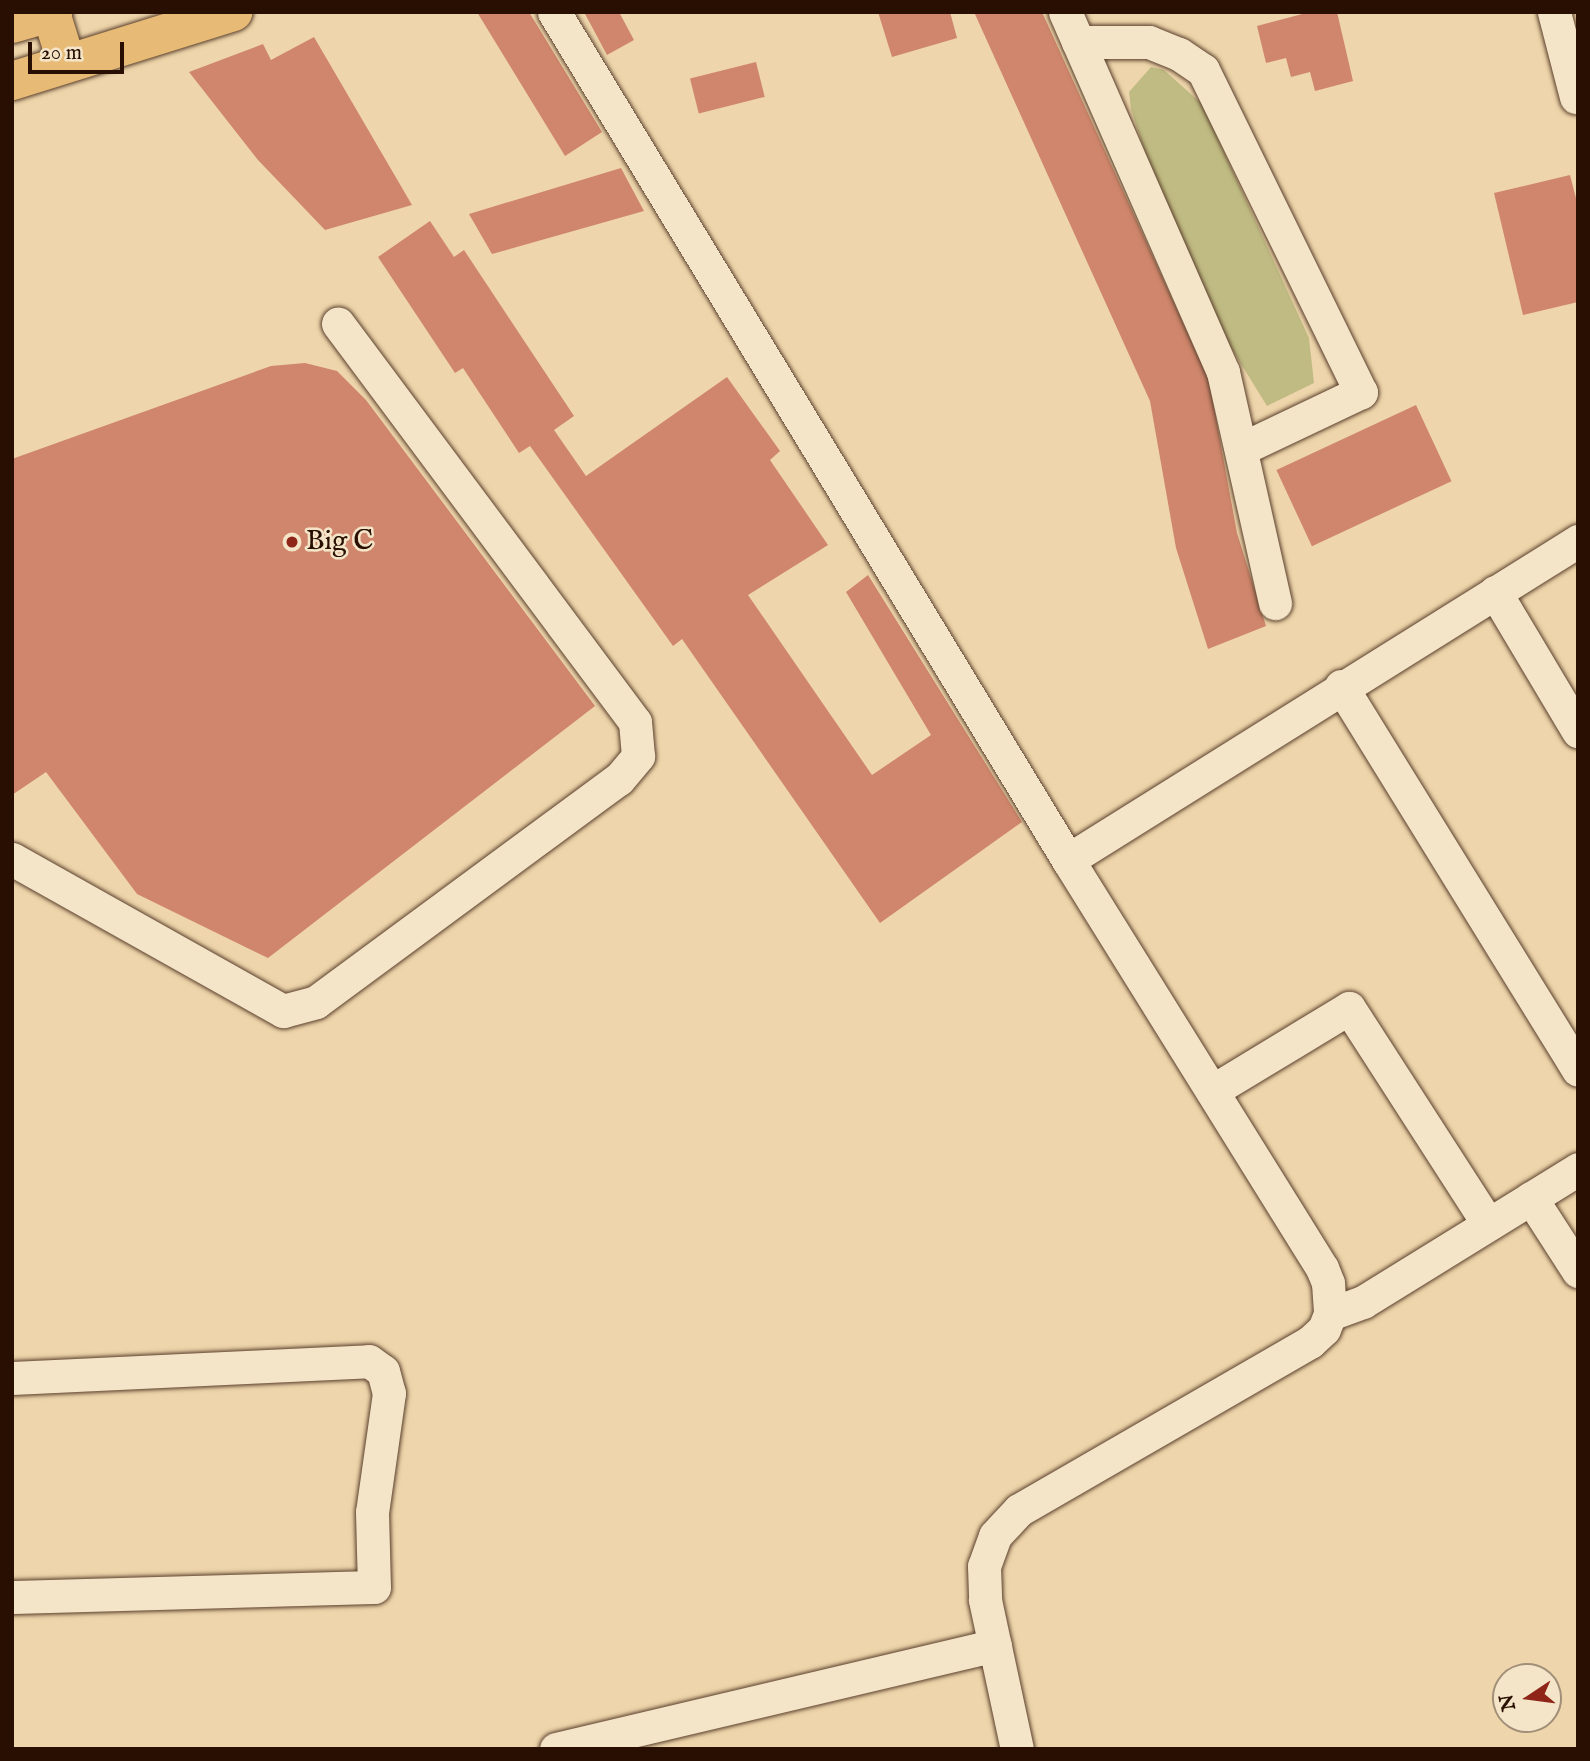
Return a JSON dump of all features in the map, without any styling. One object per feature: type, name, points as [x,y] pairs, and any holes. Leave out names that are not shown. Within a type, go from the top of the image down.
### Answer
[{"type":"main road","points":[[12,24],[52,12],[67,64]]},
{"type":"main road","points":[[12,81],[234,12]]},
{"type":"street","points":[[554,12],[1068,860],[1322,1268],[1328,1283],[1329,1314],[1324,1329],[1310,1342],[1019,1510],[995,1536],[984,1566],[985,1601],[1017,1749]]},
{"type":"street","points":[[1065,12],[1223,372],[1275,603]]},
{"type":"street","points":[[1554,12],[1576,96]]},
{"type":"street","points":[[1078,42],[1149,42],[1179,54],[1203,70],[1360,393],[1241,449]]},
{"type":"street","points":[[12,859],[284,1011],[316,1002],[620,779],[638,756],[635,722],[338,324]]},
{"type":"street","points":[[1068,860],[1578,541]]},
{"type":"street","points":[[1495,592],[1578,731]]},
{"type":"street","points":[[1342,687],[1578,1070]]},
{"type":"street","points":[[1212,1091],[1349,1008],[1488,1224]]},
{"type":"street","points":[[1329,1314],[1363,1302],[1578,1169]]},
{"type":"street","points":[[1531,1198],[1578,1271]]},
{"type":"street","points":[[12,1377],[369,1361],[383,1371],[389,1393],[372,1512],[374,1587],[12,1597]]},
{"type":"street","points":[[556,1749],[995,1645]]},
{"type":"shaded area","points":[[1151,67],[1164,70],[1202,104],[1309,338],[1314,383],[1267,406],[1209,312],[1157,189],[1131,109],[1129,92]]},
{"type":"building","points":[[477,12],[529,12],[602,132],[565,156]]},
{"type":"building","points":[[584,12],[619,12],[634,40],[607,55]]},
{"type":"building","points":[[878,12],[950,12],[957,38],[892,57]]},
{"type":"building","points":[[974,12],[1042,12],[1209,380],[1237,533],[1266,626],[1208,649],[1176,548],[1150,401]]},
{"type":"building","points":[[1310,12],[1337,12],[1353,81],[1315,91],[1310,72],[1291,77],[1286,58],[1266,63],[1257,26]]},
{"type":"building","points":[[314,37],[412,205],[325,230],[258,160],[189,72],[263,44],[271,60]]},
{"type":"building","points":[[756,62],[765,97],[699,113],[690,78]]},
{"type":"building","points":[[621,168],[644,211],[492,254],[469,214]]},
{"type":"building","points":[[1570,175],[1578,206],[1578,302],[1523,315],[1494,193]]},
{"type":"building","points":[[430,221],[454,257],[464,250],[574,416],[554,430],[586,476],[727,377],[780,451],[770,460],[828,545],[748,595],[872,775],[931,735],[846,592],[868,575],[1022,822],[880,923],[682,639],[673,646],[530,446],[519,453],[463,368],[455,373],[378,257]]},
{"type":"building","name":"Big C","points":[[305,363],[337,371],[366,400],[595,706],[268,958],[137,894],[46,772],[12,795],[12,459],[271,366]]},
{"type":"building","points":[[1416,405],[1451,481],[1312,546],[1276,470]]},
{"type":"place","name":"Big C","points":[[292,542]]}]
